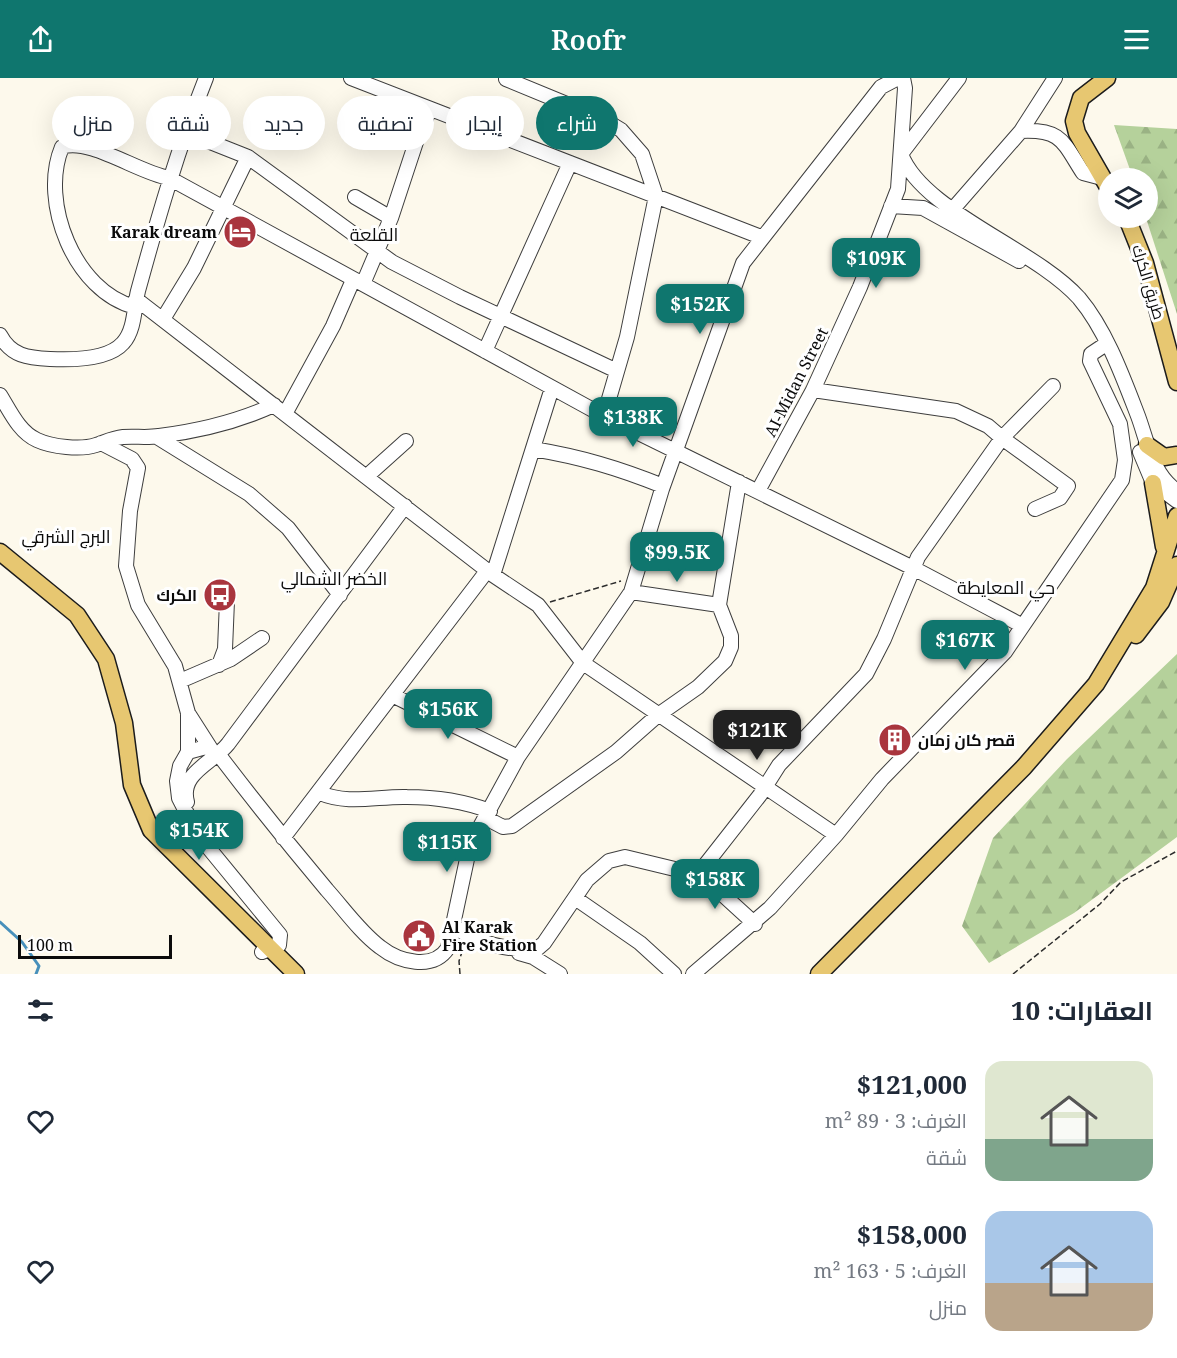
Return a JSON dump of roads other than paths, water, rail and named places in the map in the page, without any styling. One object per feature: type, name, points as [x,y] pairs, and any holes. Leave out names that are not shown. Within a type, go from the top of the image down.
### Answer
[{"type":"main road","points":[[1098,170],[1077,133],[1074,121],[1081,98],[1107,78]]},
{"type":"main road","name":"طريق الكرك","points":[[1131,228],[1145,263],[1177,382]]},
{"type":"main road","points":[[1147,445],[1164,458],[1177,455]]},
{"type":"main road","points":[[1153,483],[1171,560]]},
{"type":"main road","points":[[819,974],[1024,767],[1096,684],[1171,560],[1177,516]]},
{"type":"main road","points":[[0,552],[77,615],[106,659],[117,688],[132,784],[151,830],[271,954],[285,974]]},
{"type":"main road","points":[[0,566],[60,613],[94,655],[107,685],[124,783],[131,813],[139,828],[169,865],[296,974]]},
{"type":"street","points":[[199,96],[206,78]]},
{"type":"street","points":[[351,78],[397,96]]},
{"type":"street","points":[[188,712],[215,752],[283,838],[350,917],[382,949],[404,959],[426,962],[440,958],[448,948],[470,845],[518,757],[630,592],[663,486],[743,263],[761,237],[881,87],[898,78]]},
{"type":"street","name":"AI-Midan Street","points":[[758,491],[813,390],[860,287],[898,189],[905,88],[903,78]]},
{"type":"street","points":[[959,78],[901,154],[906,168],[916,180],[953,209],[1060,285],[1092,316],[1153,483],[1177,501]]},
{"type":"street","points":[[953,209],[1021,130],[1055,78]]},
{"type":"street","points":[[506,79],[603,119],[621,130],[642,154],[656,196],[627,337],[604,416]]},
{"type":"street","points":[[434,111],[761,237]]},
{"type":"street","points":[[1021,130],[1046,130],[1053,134],[1062,141],[1083,173],[1098,180]]},
{"type":"street","points":[[836,835],[766,785],[583,663],[538,605],[490,573],[163,319],[135,303],[115,301],[98,288],[67,239],[59,219],[54,193],[62,147],[67,145],[87,147],[139,170],[169,178],[604,416],[913,568],[1022,625]]},
{"type":"street","points":[[0,335],[9,349],[19,356],[32,358],[96,356],[114,350],[125,341],[131,330],[135,303],[178,150]]},
{"type":"street","points":[[228,150],[248,158],[349,229],[377,253],[500,316],[617,371]]},
{"type":"street","points":[[0,395],[23,430],[38,441],[81,446],[129,436],[157,437],[238,421],[279,409],[377,253],[413,150]]},
{"type":"street","points":[[163,319],[194,268],[248,158]]},
{"type":"street","points":[[485,351],[570,164]]},
{"type":"street","points":[[356,197],[391,218]]},
{"type":"street","points":[[891,206],[922,208],[1060,285]]},
{"type":"street","points":[[1103,346],[1130,398],[1157,470],[1177,492]]},
{"type":"street","points":[[693,974],[755,924],[836,835],[882,779],[1005,652],[1124,476],[1125,451],[1120,424],[1090,361],[1091,354],[1103,346]]},
{"type":"street","points":[[697,871],[711,860],[779,765],[866,674],[884,639],[913,568],[931,538],[1002,438],[1053,386]]},
{"type":"street","points":[[283,838],[320,793],[392,695],[490,573],[552,388]]},
{"type":"street","points":[[813,390],[956,411],[975,418],[1068,486],[1060,498],[1035,508]]},
{"type":"street","points":[[157,437],[249,494],[305,547],[340,595]]},
{"type":"street","points":[[367,476],[406,441]]},
{"type":"street","points":[[101,443],[132,459],[137,465],[130,511],[126,566],[129,581],[143,614],[169,653],[180,681],[188,712],[188,752],[182,778],[188,804],[204,831],[287,935],[289,947],[271,954]]},
{"type":"street","points":[[533,449],[603,463],[663,486]]},
{"type":"street","points":[[320,793],[346,801],[370,798],[436,798],[460,801],[488,814],[503,827],[512,826],[616,752],[658,715],[698,687],[729,653],[731,636],[719,605],[739,482]]},
{"type":"street","points":[[182,778],[196,771],[215,752],[340,595],[405,506]]},
{"type":"street","points":[[630,592],[719,605]]},
{"type":"street","points":[[219,665],[225,649],[227,601]]},
{"type":"street","points":[[180,681],[219,665],[262,638]]},
{"type":"street","points":[[392,695],[518,757]]},
{"type":"street","points":[[188,752],[201,747],[215,752]]},
{"type":"street","points":[[535,953],[594,873],[616,858],[636,858],[669,868],[697,871],[755,924]]},
{"type":"street","points":[[575,898],[640,944],[674,974]]},
{"type":"street","points":[[453,925],[466,935],[480,941],[535,953],[560,974]]},
{"type":"street","points":[[448,948],[469,944],[535,953]]},
{"type":"waterway","points":[[0,922],[22,942],[39,966],[36,974]]},
{"type":"place","name":"Karak dream","points":[[240,232]]},
{"type":"place","name":"الكرك","points":[[220,595]]},
{"type":"place","name":"قصر كان زمان","points":[[895,740]]},
{"type":"place","name":"Al Karak Fire Station","points":[[419,936]]},
{"type":"district","name":"القلعة","points":[[374,234]]},
{"type":"district","name":"البرج الشرقي","points":[[66,536]]},
{"type":"district","name":"الخضر الشمالي","points":[[334,578]]},
{"type":"district","name":"حي المعايطة","points":[[1006,587]]}]
